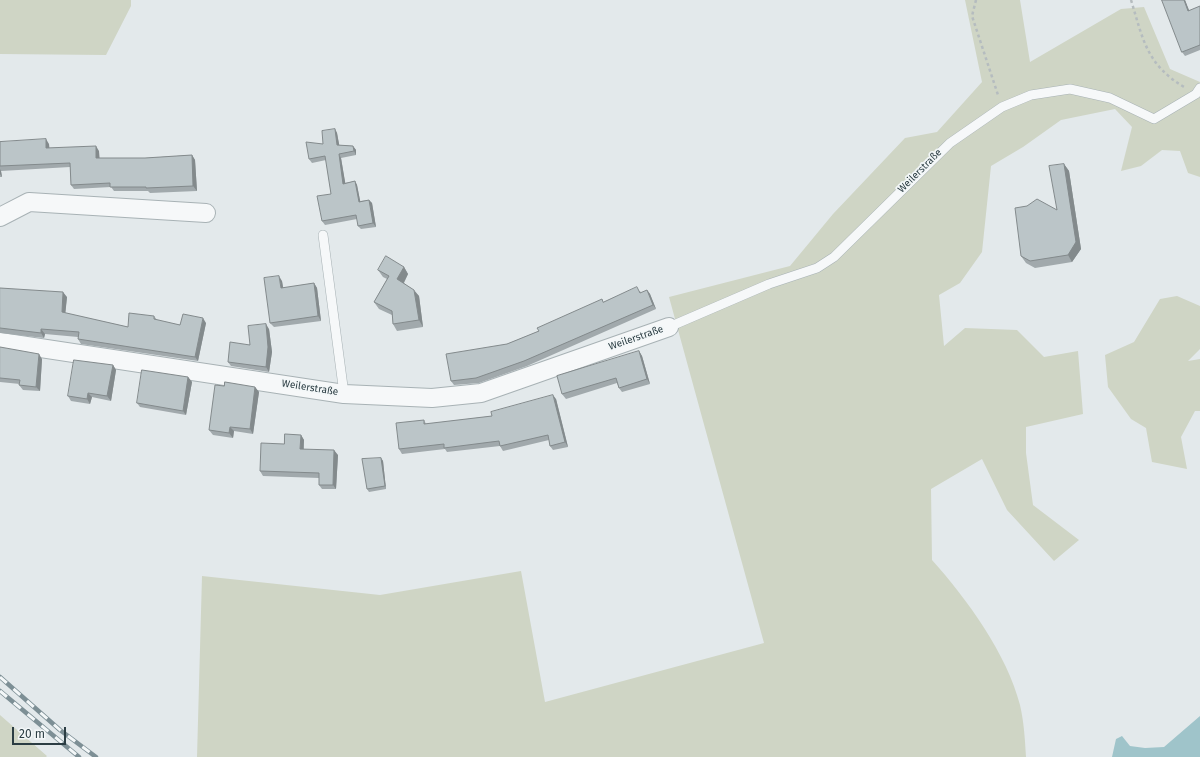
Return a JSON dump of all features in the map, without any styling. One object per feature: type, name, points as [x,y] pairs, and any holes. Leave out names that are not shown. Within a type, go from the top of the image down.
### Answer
[{"type":"street","points":[[0,217],[29,202],[206,213]]},
{"type":"street","name":"Weilerstraße","points":[[0,342],[344,394],[432,398],[481,393],[669,327]]},
{"type":"lane","name":"Weilerstraße","points":[[669,327],[769,284],[817,268],[828,260],[950,143],[1002,107],[1031,95],[1070,89],[1110,98],[1154,119],[1199,93]]},
{"type":"lane","points":[[323,235],[344,394]]},
{"type":"path","points":[[976,0],[972,16],[1002,107]]},
{"type":"path","points":[[1131,0],[1146,49],[1167,77],[1199,93]]},
{"type":"green space","points":[[0,0],[131,0],[131,6],[106,55],[0,54]]},
{"type":"green space","points":[[965,0],[1020,0],[1030,62],[1121,9],[1144,7],[1170,69],[1200,82],[1200,177],[1188,173],[1180,151],[1162,150],[1141,166],[1121,171],[1132,127],[1115,109],[1061,120],[1023,147],[991,166],[982,252],[960,283],[939,295],[944,346],[965,328],[1017,330],[1044,357],[1078,351],[1083,414],[1026,427],[1026,453],[1033,505],[1079,540],[1054,561],[1007,510],[982,459],[931,489],[932,560],[972,610],[996,647],[1006,666],[1020,705],[1026,757],[197,757],[202,576],[380,595],[521,571],[545,702],[764,643],[669,297],[790,266],[833,214],[905,138],[937,132],[982,82]]},
{"type":"green space","points":[[1177,296],[1200,306],[1200,349],[1188,361],[1200,359],[1200,411],[1195,411],[1181,437],[1187,469],[1152,462],[1146,428],[1131,419],[1108,387],[1105,355],[1134,342],[1160,299]]},
{"type":"green space","points":[[0,715],[47,756],[0,757]]},
{"type":"water","points":[[1200,716],[1200,757],[1112,757],[1116,739],[1122,736],[1130,746],[1145,748],[1164,747]]},
{"type":"building","points":[[1162,0],[1184,0],[1188,11],[1200,6],[1200,45],[1182,52]]},
{"type":"building","points":[[335,129],[337,145],[353,146],[354,151],[339,154],[343,184],[355,181],[359,202],[369,200],[373,223],[358,226],[356,215],[322,221],[317,196],[331,194],[325,156],[309,159],[306,142],[323,144],[322,131]]},
{"type":"building","points":[[46,139],[46,148],[96,146],[96,158],[145,158],[192,155],[193,186],[146,188],[110,187],[110,183],[71,185],[70,163],[0,166],[0,142]]},
{"type":"building","points":[[1064,164],[1076,242],[1068,255],[1030,261],[1021,256],[1015,208],[1027,206],[1037,199],[1057,210],[1049,166]]},
{"type":"building","points":[[386,256],[404,267],[397,279],[414,290],[419,320],[393,324],[392,311],[374,302],[389,276],[378,270]]},
{"type":"building","points":[[279,276],[281,288],[314,283],[318,316],[270,323],[264,278]]},
{"type":"building","points":[[637,287],[640,293],[647,290],[653,305],[524,361],[476,378],[451,381],[446,354],[507,344],[539,331],[537,328],[602,299],[603,302]]},
{"type":"building","points":[[0,288],[63,292],[62,312],[128,327],[129,313],[154,316],[154,319],[180,325],[183,314],[203,318],[195,357],[78,339],[79,332],[41,329],[41,333],[0,328]]},
{"type":"building","points":[[266,324],[268,347],[266,367],[228,362],[230,342],[250,345],[248,326]]},
{"type":"building","points":[[0,347],[39,354],[36,387],[19,385],[20,380],[0,378]]},
{"type":"building","points":[[639,351],[647,379],[619,388],[616,378],[562,394],[557,376]]},
{"type":"building","points":[[74,360],[113,365],[107,396],[88,393],[87,399],[68,396]]},
{"type":"building","points":[[142,370],[188,377],[183,411],[137,403]]},
{"type":"building","points":[[225,382],[255,387],[250,429],[230,427],[229,433],[209,430],[215,385],[224,386]]},
{"type":"building","points":[[553,395],[565,442],[550,446],[548,435],[500,446],[499,441],[444,448],[444,444],[399,449],[396,423],[424,420],[424,424],[492,416],[491,412]]},
{"type":"building","points":[[285,434],[301,435],[300,449],[334,450],[333,485],[319,485],[319,473],[260,471],[261,443],[284,444]]},
{"type":"building","points":[[381,458],[385,486],[367,489],[362,459]]},
{"type":"railway","points":[[0,677],[60,730],[96,757]]},
{"type":"railway","points":[[0,691],[79,757]]}]
